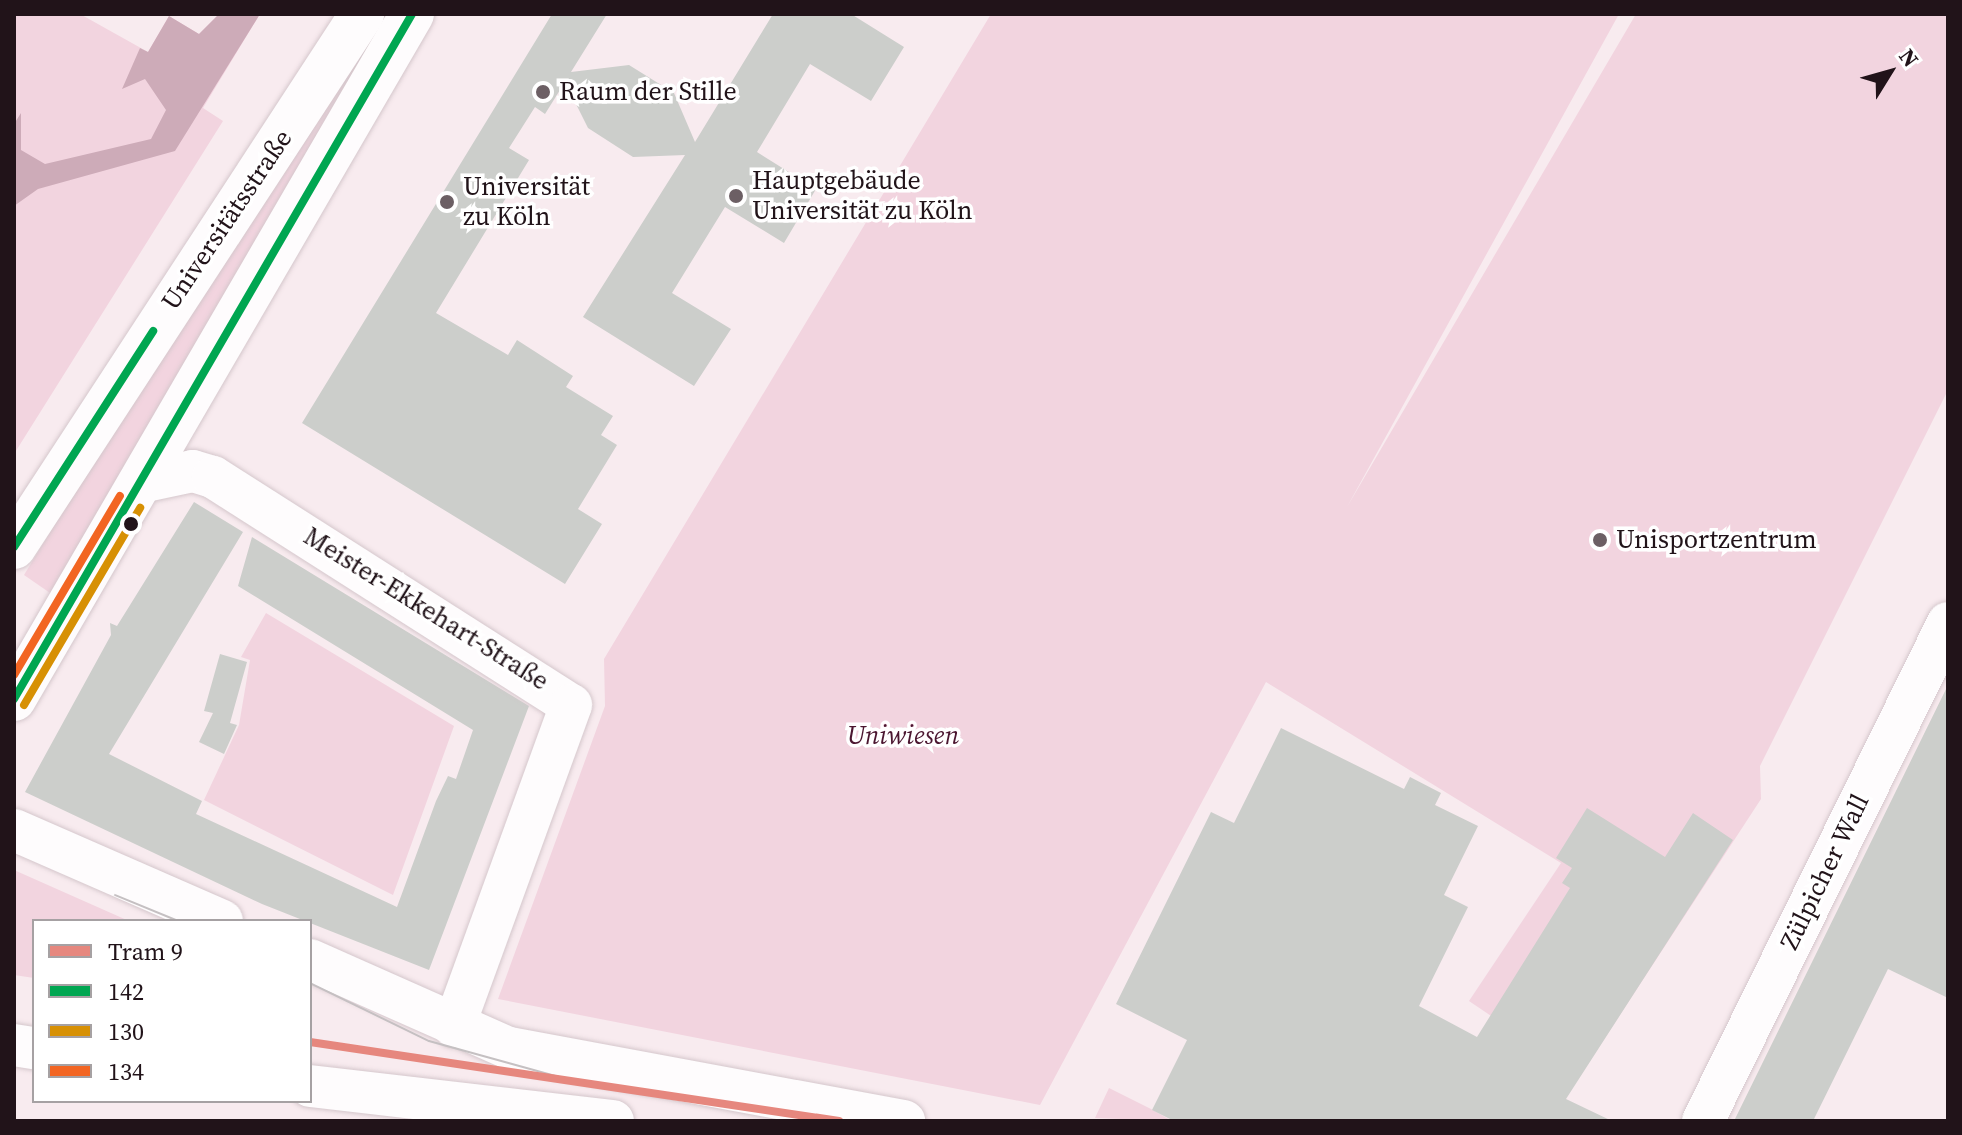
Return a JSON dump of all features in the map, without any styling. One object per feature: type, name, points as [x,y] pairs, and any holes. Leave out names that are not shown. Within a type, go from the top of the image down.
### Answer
[{"type":"main road","name":"Universitätsstraße","points":[[14,547],[362,14]]},
{"type":"main road","name":"Universitätsstraße","points":[[14,699],[412,14]]},
{"type":"street","name":"Meister-Ekkehart-Straße","points":[[141,482],[193,471],[213,477],[571,705],[454,1026]]},
{"type":"street","name":"Zülpicher Wall","points":[[1703,1121],[1948,623]]},
{"type":"street","points":[[14,830],[217,919]]},
{"type":"street","points":[[312,961],[454,1026],[540,1055],[904,1121]]},
{"type":"street","points":[[312,1087],[351,1106],[613,1121]]},
{"type":"green space","points":[[14,14],[80,14],[148,52],[169,16],[199,34],[219,14],[260,14],[203,108],[223,121],[14,454]]},
{"type":"green space","name":"Uniwiesen","points":[[991,14],[1619,14],[1347,507],[1636,14],[1948,14],[1948,390],[1760,766],[1761,799],[1580,1076],[1469,1001],[1561,863],[1266,682],[1040,1105],[498,999],[605,706],[604,659]]},
{"type":"green space","points":[[373,28],[382,32],[53,595],[24,575],[191,300]]},
{"type":"green space","points":[[266,613],[454,726],[393,895],[204,800],[239,725],[250,660],[241,657]]},
{"type":"green space","points":[[14,870],[124,919],[32,919],[32,978],[14,975]]},
{"type":"green space","points":[[1109,1088],[1151,1109],[1172,1121],[1095,1118]]},
{"type":"shaded area","points":[[219,14],[260,14],[175,151],[38,189],[14,206],[14,124],[21,113],[21,150],[45,164],[151,139],[166,110],[145,79],[122,89],[140,48],[148,52],[169,16],[199,34]]},
{"type":"building","points":[[552,14],[607,14],[571,72],[629,65],[674,93],[695,142],[773,14],[851,14],[904,47],[871,101],[810,64],[757,152],[816,189],[784,243],[725,207],[672,293],[731,329],[694,386],[583,317],[685,155],[633,157],[588,128],[565,82],[545,114],[535,107],[509,148],[529,160],[436,313],[508,355],[517,340],[573,376],[566,387],[613,416],[601,435],[617,445],[578,509],[602,524],[565,584],[302,423]]},
{"type":"building","points":[[194,502],[243,532],[109,754],[202,801],[196,814],[397,907],[436,801],[448,776],[456,779],[473,730],[238,586],[252,537],[529,706],[429,970],[312,924],[312,919],[300,919],[262,904],[25,792],[111,635],[110,623],[117,626]]},
{"type":"building","points":[[220,654],[247,662],[230,723],[237,725],[224,754],[199,742],[213,713],[204,711]]},
{"type":"building","points":[[1948,685],[1948,998],[1888,969],[1813,1121],[1734,1121]]},
{"type":"building","points":[[1281,728],[1404,789],[1410,777],[1441,793],[1435,805],[1478,826],[1444,895],[1468,907],[1419,1006],[1477,1037],[1570,888],[1562,883],[1572,868],[1556,858],[1587,808],[1665,857],[1693,813],[1733,840],[1566,1099],[1612,1121],[1174,1121],[1152,1110],[1187,1040],[1116,1004],[1211,812],[1234,823]]},
{"type":"tram line","points":[[115,895],[173,919]]},
{"type":"tram line","points":[[312,984],[429,1041],[559,1077]]},
{"type":"tram line","name":"9","points":[[312,1042],[839,1121]]},
{"type":"transit line","name":"142","points":[[14,699],[412,14]]},
{"type":"transit line","name":"142","points":[[14,547],[153,331]]},
{"type":"transit line","name":"134","points":[[14,675],[120,496]]},
{"type":"transit line","name":"130","points":[[24,705],[140,508]]},
{"type":"place","name":"Raum der Stille","points":[[543,92]]},
{"type":"place","name":"Hauptgebäude Universität zu Köln","points":[[736,196]]},
{"type":"place","name":"Universität zu Köln","points":[[447,202]]},
{"type":"place","name":"Unisportzentrum","points":[[1600,540]]}]
